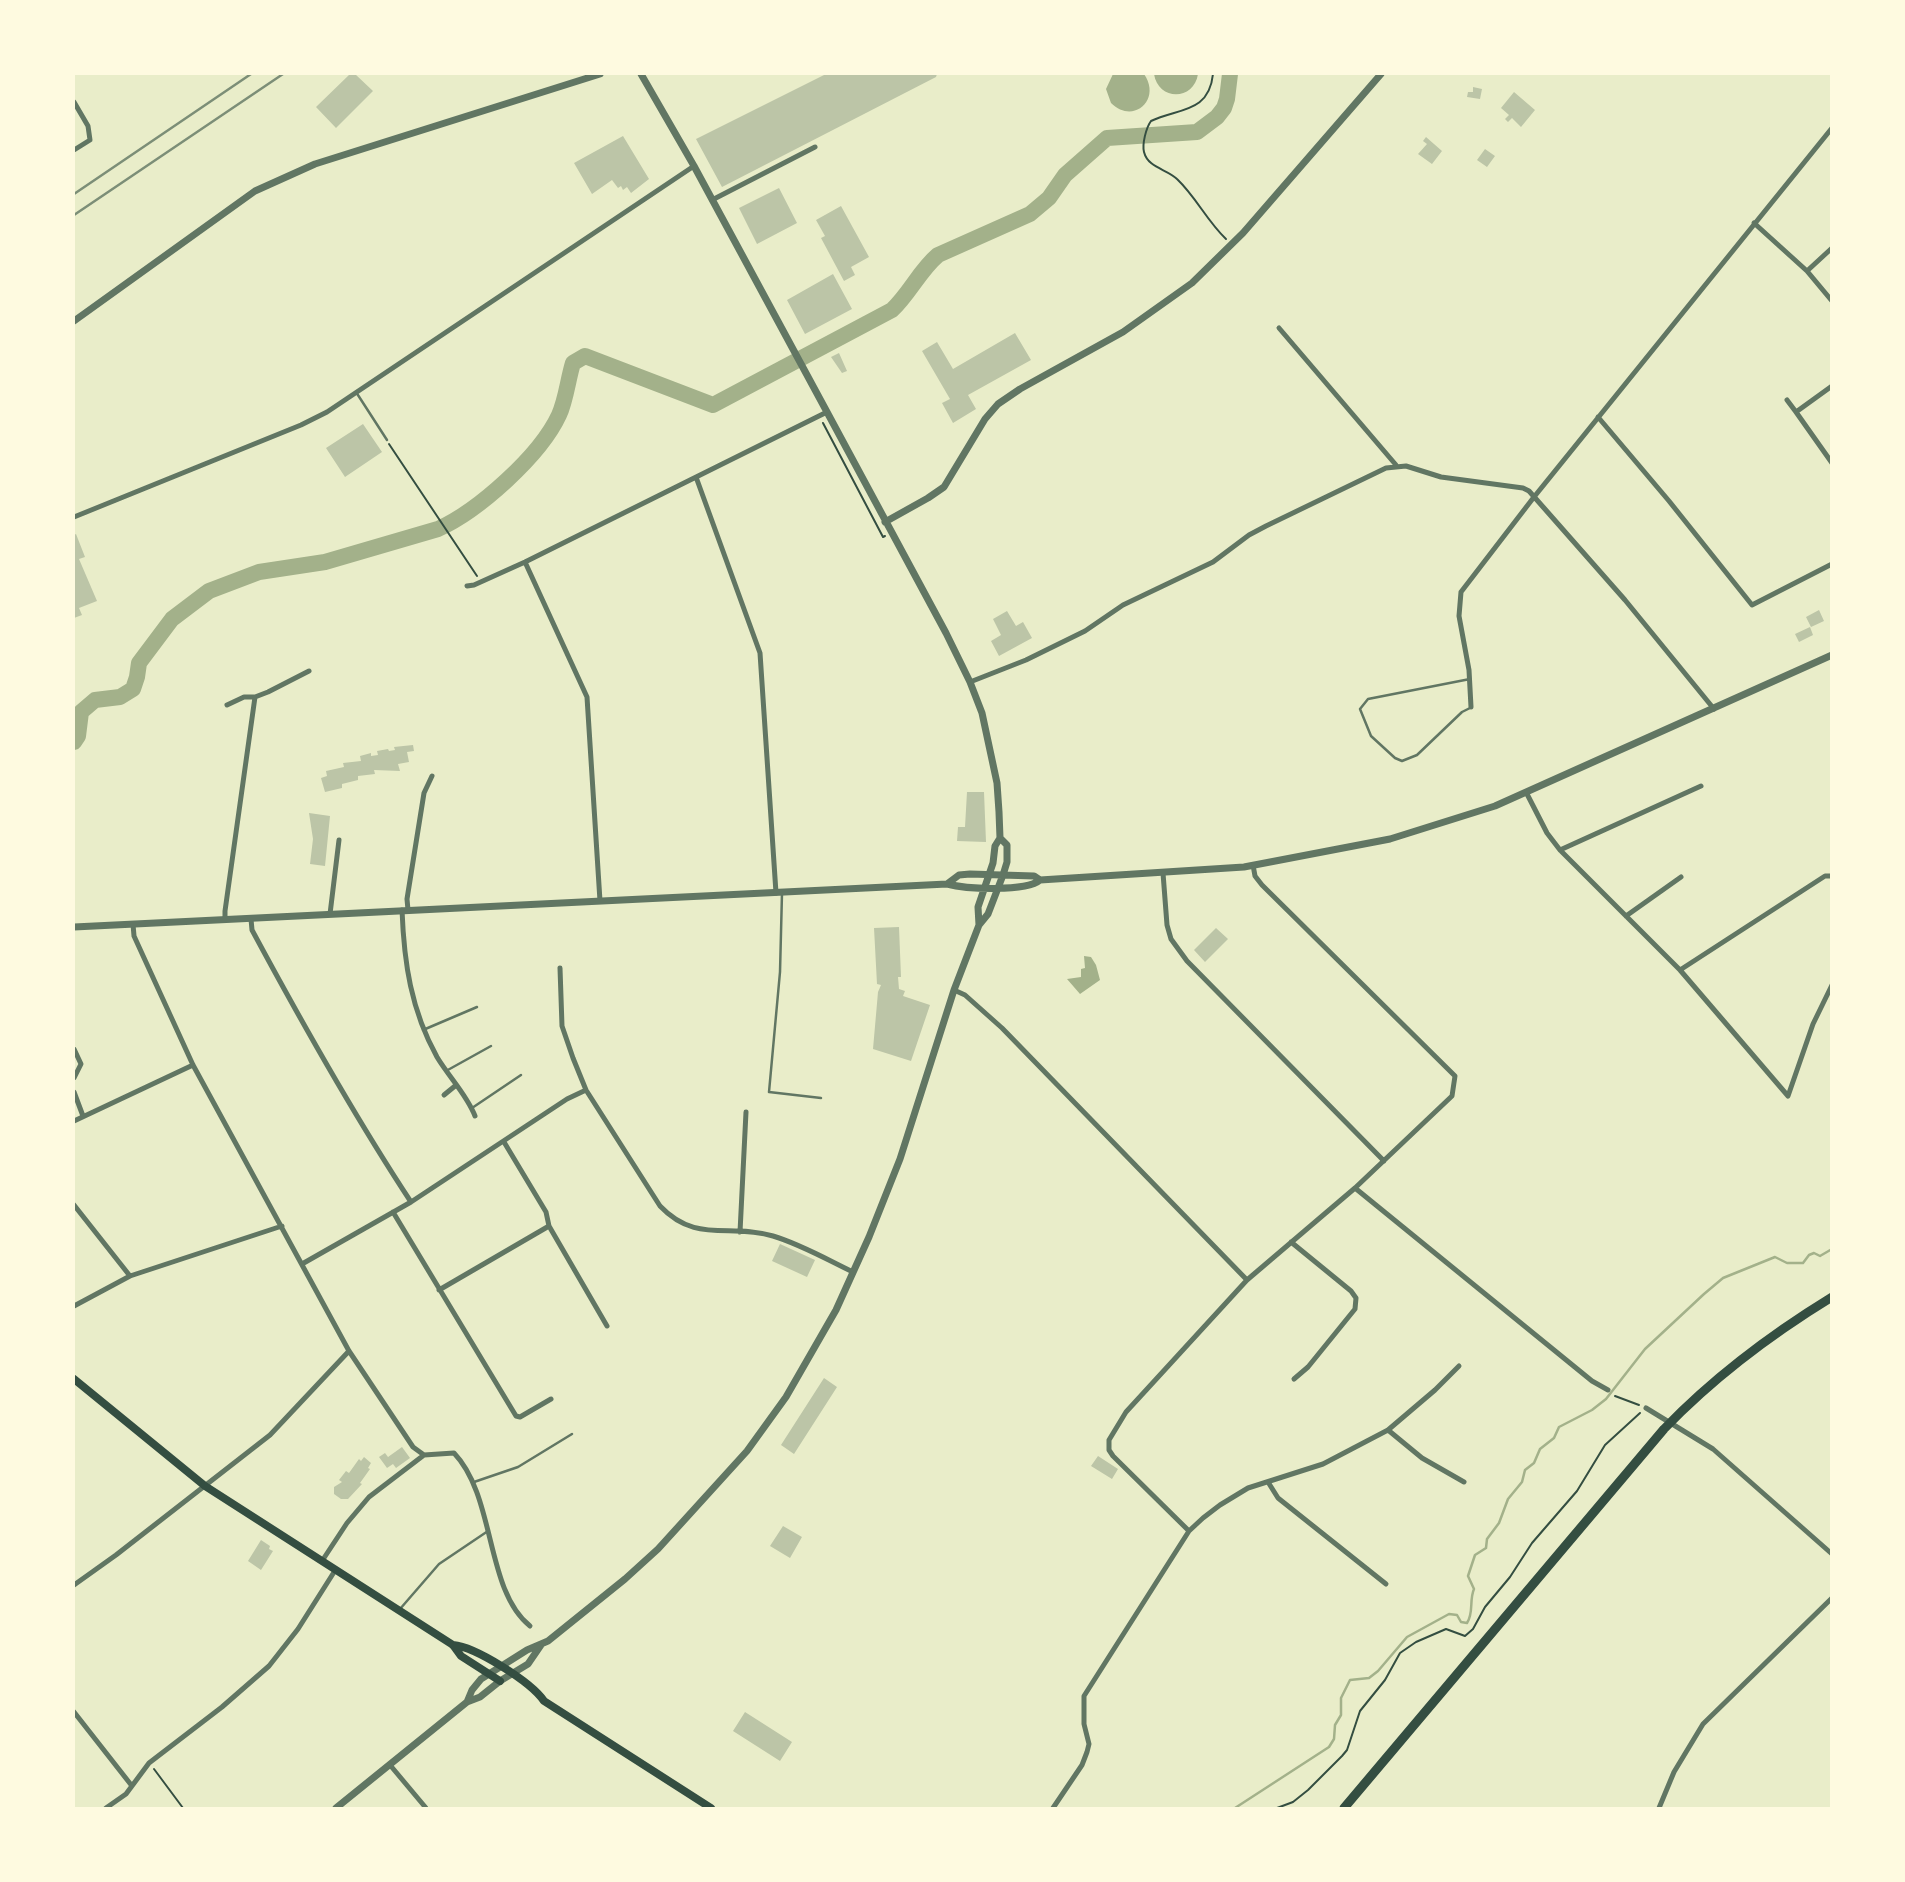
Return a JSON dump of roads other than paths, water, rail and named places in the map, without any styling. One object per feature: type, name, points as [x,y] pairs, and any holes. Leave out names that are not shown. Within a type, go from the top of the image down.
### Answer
[{"type":"main road","points":[[1344,1808],[1664,1429],[1687,1405],[1759,1345],[1832,1297]]},
{"type":"main road","points":[[74,1379],[205,1486],[453,1644],[467,1646],[536,1690],[544,1701],[711,1808]]},
{"type":"main road","points":[[453,1644],[461,1656],[500,1681]]},
{"type":"street","points":[[74,321],[255,191],[315,164],[600,74]]},
{"type":"street","points":[[641,74],[694,166],[942,624],[970,682],[982,713],[997,783],[1000,838],[995,846],[990,874],[977,913],[979,925]]},
{"type":"street","points":[[885,522],[944,487],[985,419],[998,404],[1143,318],[1192,283],[1232,245],[1381,74]]},
{"type":"street","points":[[74,102],[88,126],[90,140],[74,150]]},
{"type":"street","points":[[1471,707],[1470,679],[1459,616],[1461,592],[1534,497],[1832,128]]},
{"type":"street","points":[[712,200],[815,147]]},
{"type":"street","points":[[74,517],[327,412],[694,166]]},
{"type":"street","points":[[1754,223],[1807,271],[1832,302]]},
{"type":"street","points":[[1807,271],[1832,248]]},
{"type":"street","points":[[1279,328],[1396,466]]},
{"type":"street","points":[[1796,412],[1832,386]]},
{"type":"street","points":[[1787,400],[1832,463]]},
{"type":"street","points":[[467,586],[525,562],[827,412]]},
{"type":"street","points":[[1598,418],[1752,605],[1832,564]]},
{"type":"street","points":[[970,682],[1026,660],[1085,631],[1123,605],[1213,562],[1249,534],[1396,466],[1406,466],[1441,477],[1523,488],[1625,600],[1714,709]]},
{"type":"street","points":[[696,477],[760,653],[779,893]]},
{"type":"street","points":[[525,562],[587,697],[600,901]]},
{"type":"street","points":[[74,928],[947,884],[957,887],[999,887],[1033,885],[1040,880],[1253,865],[1390,839],[1481,811],[1832,655]]},
{"type":"street","points":[[227,705],[244,697],[255,697],[309,671]]},
{"type":"street","points":[[225,920],[255,697]]},
{"type":"street","points":[[432,776],[424,793],[405,910],[408,980],[423,1030],[475,1116]]},
{"type":"street","points":[[1560,850],[1701,786]]},
{"type":"street","points":[[1527,792],[1547,833],[1560,850],[1680,970],[1788,1096],[1813,1024],[1832,985]]},
{"type":"street","points":[[336,1808],[467,1702],[480,1697],[533,1659],[541,1646],[601,1599],[658,1549],[747,1451],[772,1418],[816,1346],[853,1272],[900,1159],[954,990],[979,925],[988,914],[1003,875],[1007,862],[1007,845],[1000,838]]},
{"type":"street","points":[[330,914],[339,841]]},
{"type":"street","points":[[1189,1531],[1113,1456],[1109,1450],[1109,1440],[1126,1412],[1247,1280],[1354,1188],[1452,1096],[1455,1076],[1262,885],[1255,876],[1253,865]]},
{"type":"street","points":[[1163,873],[1167,925],[1171,939],[1188,961],[1384,1161]]},
{"type":"street","points":[[947,884],[959,875],[1034,876],[1040,880]]},
{"type":"street","points":[[1680,970],[1825,876],[1832,876]]},
{"type":"street","points":[[1626,916],[1681,877]]},
{"type":"street","points":[[251,919],[252,930],[326,1065],[366,1135],[411,1202]]},
{"type":"street","points":[[133,924],[134,936],[193,1065],[349,1351],[413,1447],[424,1455]]},
{"type":"street","points":[[560,968],[562,1026],[586,1090],[660,1206],[673,1220],[694,1228],[773,1236],[853,1272]]},
{"type":"street","points":[[954,990],[965,995],[1002,1028],[1247,1280]]},
{"type":"street","points":[[74,1049],[80,1064],[74,1077]]},
{"type":"street","points":[[74,1121],[193,1065]]},
{"type":"street","points":[[444,1096],[455,1086]]},
{"type":"street","points":[[302,1264],[411,1202],[567,1099],[586,1090]]},
{"type":"street","points":[[74,1092],[83,1116]]},
{"type":"street","points":[[740,1232],[746,1112]]},
{"type":"street","points":[[504,1142],[546,1212],[549,1226],[607,1326]]},
{"type":"street","points":[[1354,1188],[1582,1373],[1608,1390]]},
{"type":"street","points":[[74,1205],[130,1276]]},
{"type":"street","points":[[393,1212],[516,1416],[520,1417],[551,1399]]},
{"type":"street","points":[[74,1306],[130,1276],[282,1226]]},
{"type":"street","points":[[439,1290],[549,1226]]},
{"type":"street","points":[[1291,1241],[1352,1291],[1356,1298],[1355,1309],[1308,1367],[1294,1378]]},
{"type":"street","points":[[74,1585],[90,1576],[270,1435],[349,1351]]},
{"type":"street","points":[[1053,1808],[1082,1765],[1087,1752],[1084,1696],[1189,1531],[1231,1497],[1248,1488],[1323,1464],[1388,1430],[1459,1366]]},
{"type":"street","points":[[1646,1408],[1713,1448],[1832,1554]]},
{"type":"street","points":[[1388,1430],[1422,1458],[1464,1482]]},
{"type":"street","points":[[322,1561],[347,1523],[369,1497],[424,1455],[454,1452],[466,1465],[474,1482],[500,1574],[512,1604],[518,1617],[530,1626]]},
{"type":"street","points":[[1268,1482],[1278,1497],[1386,1584]]},
{"type":"street","points":[[106,1808],[126,1794],[149,1763],[222,1707],[269,1666],[298,1629],[336,1569]]},
{"type":"street","points":[[1659,1808],[1674,1772],[1703,1724],[1832,1598]]},
{"type":"street","points":[[467,1702],[472,1689],[489,1674],[527,1650],[541,1646]]},
{"type":"street","points":[[74,1712],[132,1786]]},
{"type":"street","points":[[390,1765],[426,1808]]},
{"type":"lane","points":[[355,391],[387,440]]},
{"type":"lane","points":[[1470,679],[1368,699],[1360,709],[1371,736],[1402,761],[1417,755],[1462,712],[1471,707]]},
{"type":"lane","points":[[779,893],[780,972],[769,1092],[821,1098]]},
{"type":"lane","points":[[423,1030],[477,1007]]},
{"type":"lane","points":[[446,1071],[491,1046]]},
{"type":"lane","points":[[472,1108],[521,1075]]},
{"type":"lane","points":[[474,1482],[518,1467],[572,1434]]},
{"type":"lane","points":[[399,1610],[439,1564],[488,1531]]},
{"type":"waterway","points":[[74,742],[78,736],[81,712],[95,700],[120,697],[133,689],[139,663],[172,619],[209,591],[259,572],[325,562],[438,529],[489,496],[523,464],[550,431],[559,415],[573,363],[585,356],[713,405],[892,310],[938,255],[1030,214],[1049,198],[1065,175],[1107,138],[1197,132],[1224,108],[1230,74]]},
{"type":"waterway","points":[[1235,1808],[1329,1747],[1334,1739],[1335,1725],[1341,1715],[1341,1698],[1350,1680],[1369,1678],[1407,1637],[1449,1614],[1457,1615],[1461,1622],[1467,1623],[1474,1589],[1468,1576],[1475,1555],[1486,1548],[1487,1539],[1499,1523],[1508,1499],[1522,1482],[1525,1470],[1534,1463],[1540,1449],[1554,1438],[1559,1427],[1592,1410],[1606,1399],[1645,1349],[1723,1278],[1775,1257],[1787,1263],[1803,1263],[1809,1255],[1814,1253],[1820,1256],[1832,1249]]},
{"type":"railway","points":[[74,194],[251,74]]},
{"type":"railway","points":[[74,215],[283,74]]}]
